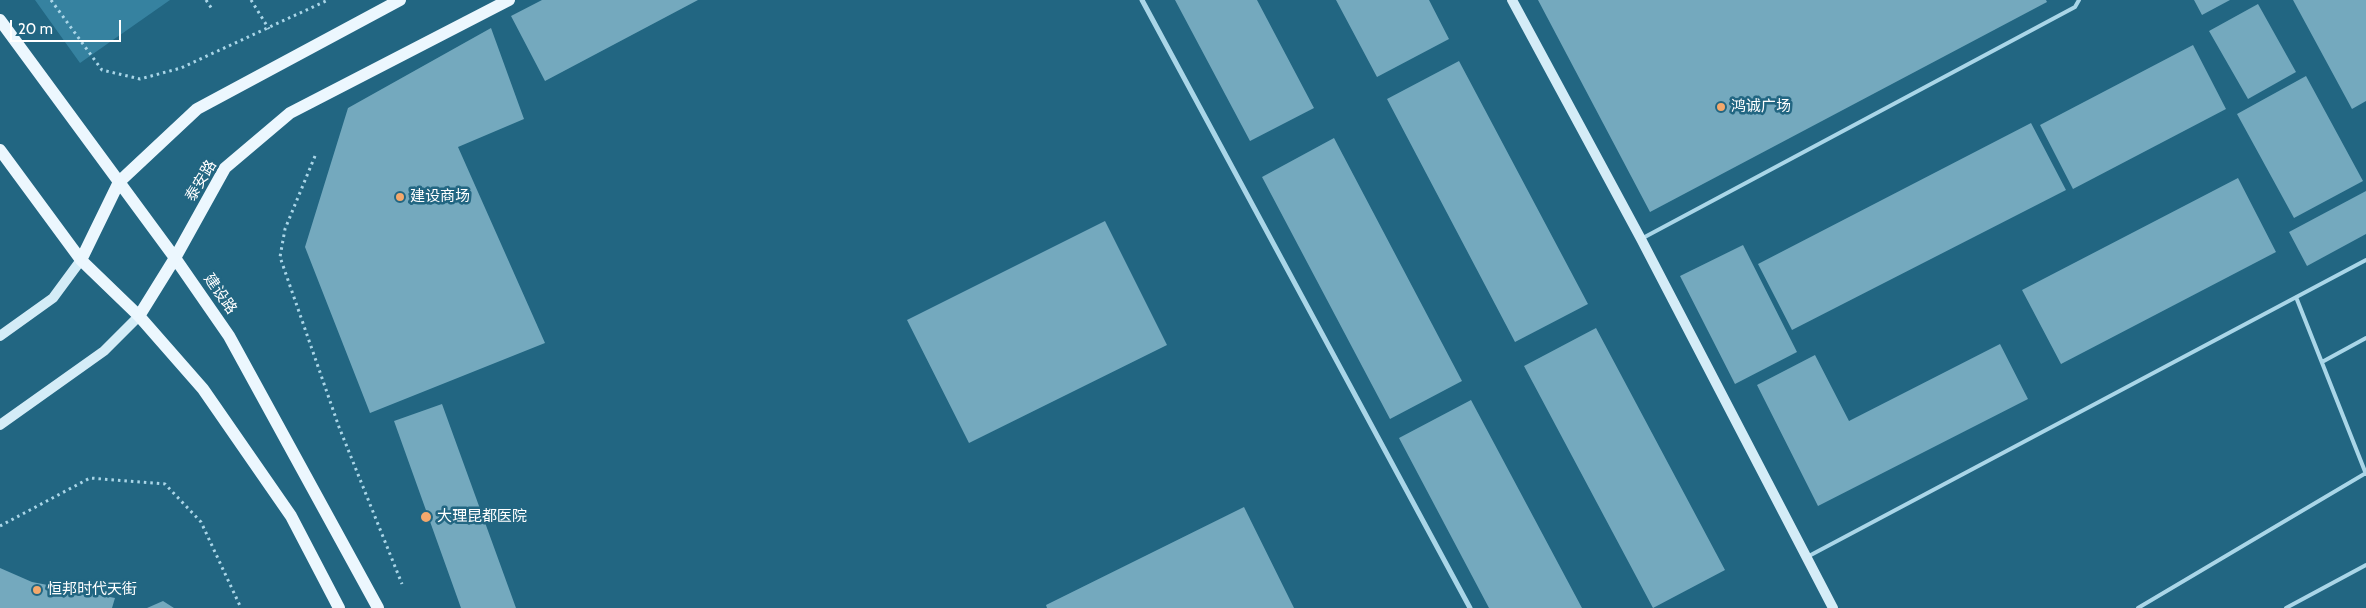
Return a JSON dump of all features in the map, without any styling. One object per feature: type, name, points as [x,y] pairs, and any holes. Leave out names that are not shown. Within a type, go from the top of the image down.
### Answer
[{"type":"main road","points":[[81,260],[119,182],[197,109],[400,0]]},
{"type":"main road","name":"泰安路","points":[[140,316],[225,168],[290,113],[509,0]]},
{"type":"main road","name":"建设路","points":[[0,20],[230,336],[378,608]]},
{"type":"main road","points":[[0,150],[81,260],[140,316],[203,389],[291,516],[339,608]]},
{"type":"street","points":[[1142,0],[1470,608]]},
{"type":"street","points":[[1512,0],[1641,239],[1805,558],[1833,608]]},
{"type":"street","points":[[0,336],[53,298],[81,260]]},
{"type":"street","name":"泰安路","points":[[0,425],[104,351],[140,316]]},
{"type":"lane","points":[[1641,239],[2075,7],[2079,0]]},
{"type":"lane","points":[[1805,558],[2366,260]]},
{"type":"lane","points":[[2138,608],[2366,473],[2296,298]]},
{"type":"lane","points":[[2322,362],[2366,338]]},
{"type":"lane","points":[[2286,608],[2366,565]]},
{"type":"path","points":[[51,0],[102,70],[140,79],[181,68],[328,0]]},
{"type":"path","points":[[206,0],[212,9]]},
{"type":"path","points":[[250,0],[269,28]]},
{"type":"path","points":[[315,156],[285,229],[280,257],[340,427],[402,584]]},
{"type":"path","points":[[0,526],[90,478],[165,484],[201,522],[241,608]]},
{"type":"shaded area","points":[[35,0],[170,0],[80,63]]},
{"type":"building","points":[[542,0],[698,0],[545,81],[511,16]]},
{"type":"building","points":[[1175,0],[1257,0],[1314,108],[1250,141]]},
{"type":"building","points":[[1336,0],[1429,0],[1449,39],[1377,77]]},
{"type":"building","name":"鸿诚广场","points":[[1538,0],[2046,0],[2047,2],[1650,212]]},
{"type":"building","points":[[2194,0],[2230,0],[2202,15]]},
{"type":"building","points":[[2293,0],[2366,0],[2366,101],[2352,109]]},
{"type":"building","points":[[2258,4],[2296,72],[2248,99],[2209,31]]},
{"type":"building","name":"建设商场","points":[[491,28],[524,119],[458,147],[545,343],[370,413],[305,247],[348,108]]},
{"type":"building","points":[[2193,45],[2226,109],[2073,189],[2040,125]]},
{"type":"building","points":[[1459,61],[1588,304],[1515,342],[1387,99]]},
{"type":"building","points":[[2306,76],[2363,181],[2294,218],[2237,114]]},
{"type":"building","points":[[2031,123],[2066,190],[1792,330],[1758,264]]},
{"type":"building","points":[[1334,138],[1462,381],[1390,419],[1262,177]]},
{"type":"building","points":[[2238,178],[2276,252],[2061,364],[2022,290]]},
{"type":"building","points":[[2366,191],[2366,234],[2307,266],[2289,232]]},
{"type":"building","points":[[1105,221],[1167,345],[969,443],[907,320]]},
{"type":"building","points":[[1743,245],[1797,352],[1735,384],[1680,276]]},
{"type":"building","points":[[1596,328],[1725,570],[1653,608],[1524,366]]},
{"type":"building","points":[[2000,344],[2028,399],[1818,506],[1757,385],[1815,355],[1849,421]]},
{"type":"building","points":[[1471,400],[1582,608],[1489,608],[1399,438]]},
{"type":"building","points":[[442,404],[516,608],[461,608],[394,421]]},
{"type":"building","points":[[1244,507],[1294,608],[1047,608],[1046,605]]},
{"type":"building","name":"恒邦时代天街","points":[[0,568],[32,582],[115,598],[112,608],[0,608]]},
{"type":"building","name":"恒邦时代天街","points":[[163,601],[174,608],[147,608]]},
{"type":"place","name":"鸿诚广场","points":[[1721,107]]},
{"type":"place","name":"建设商场","points":[[400,197]]},
{"type":"place","name":"大理昆都医院","points":[[426,517]]},
{"type":"place","name":"恒邦时代天街","points":[[37,590]]}]
